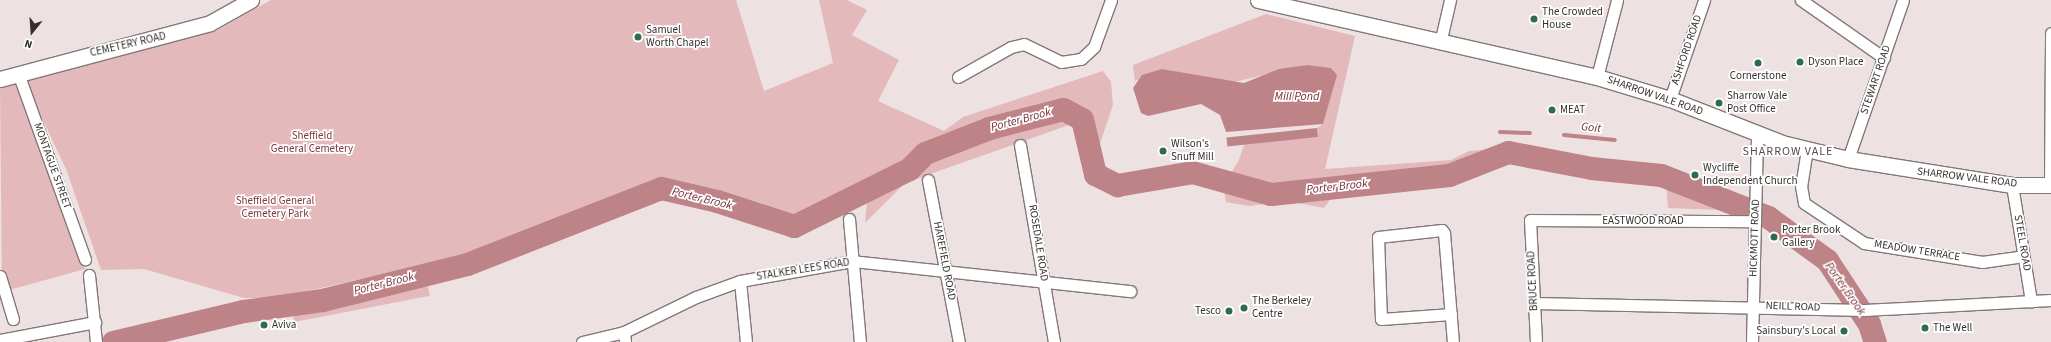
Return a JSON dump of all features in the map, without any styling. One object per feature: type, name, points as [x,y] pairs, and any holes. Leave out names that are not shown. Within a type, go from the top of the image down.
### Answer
[{"type":"street","name":"CEMETERY ROAD","points":[[0,79],[18,73],[197,27],[251,0]]},
{"type":"street","points":[[958,77],[1011,47],[1024,44],[1061,62],[1081,59],[1094,47],[1111,0]]},
{"type":"street","name":"SHARROW VALE ROAD","points":[[1258,0],[1292,4],[1597,76],[1670,99],[1757,133],[1807,149],[1848,159],[2012,185],[2050,185]]},
{"type":"street","points":[[1441,39],[1450,0]]},
{"type":"street","points":[[1597,76],[1617,0]]},
{"type":"street","name":"ASHFORD ROAD","points":[[1670,99],[1704,0]]},
{"type":"street","points":[[1801,0],[1884,58]]},
{"type":"street","name":"STEWART ROAD","points":[[1848,159],[1903,0]]},
{"type":"street","points":[[2050,185],[2051,34]]},
{"type":"street","name":"MONTAGUE STREET","points":[[18,73],[85,260]]},
{"type":"street","name":"HICKMOTT ROAD","points":[[1752,342],[1757,133]]},
{"type":"street","name":"ROSEDALE ROAD","points":[[1020,145],[1054,342]]},
{"type":"street","name":"MEADOW TERRACE","points":[[1807,149],[1801,186],[1804,202],[1864,243],[1982,262],[2024,256]]},
{"type":"street","name":"HAREFIELD ROAD","points":[[928,180],[959,342]]},
{"type":"street","name":"STEEL ROAD","points":[[2012,185],[2031,301]]},
{"type":"street","points":[[849,219],[860,342]]},
{"type":"street","name":"EASTWOOD ROAD","points":[[1530,220],[1756,220]]},
{"type":"street","name":"BRUCE ROAD","points":[[1530,220],[1536,342]]},
{"type":"street","points":[[1451,314],[1381,319],[1378,237],[1442,230],[1444,233],[1451,314],[1453,342]]},
{"type":"street","name":"STALKER LEES ROAD","points":[[582,342],[625,337],[696,296],[740,281],[852,262],[1130,291]]},
{"type":"street","points":[[89,275],[96,339]]},
{"type":"street","points":[[0,276],[4,298],[13,320]]},
{"type":"street","points":[[740,281],[746,342]]},
{"type":"street","name":"NEILL ROAD","points":[[1534,303],[1753,306],[1865,310],[2051,300]]},
{"type":"street","points":[[0,340],[95,322]]},
{"type":"green space","name":"Sheffield General Cemetery","points":[[271,0],[736,0],[764,91],[833,63],[819,0],[847,0],[867,10],[852,35],[899,60],[878,101],[944,131],[963,117],[1103,71],[1111,82],[1113,105],[1090,173],[1077,122],[905,183],[865,223],[867,201],[816,223],[788,224],[718,200],[661,188],[493,250],[275,298],[244,298],[144,269],[101,270],[66,169],[23,78],[216,31]]},
{"type":"green space","points":[[1266,14],[1355,36],[1325,169],[1451,160],[1469,151],[1516,147],[1569,160],[1664,170],[1666,180],[1497,162],[1454,179],[1332,197],[1324,208],[1287,201],[1249,206],[1226,202],[1223,186],[1239,160],[1245,142],[1318,137],[1317,128],[1323,124],[1336,75],[1331,68],[1308,65],[1234,82],[1162,69],[1135,81],[1133,65]]},
{"type":"green space","points":[[14,79],[85,269],[2,292],[0,84]]},
{"type":"green space","points":[[1666,180],[1723,203],[1724,210],[1668,208]]},
{"type":"green space","points":[[427,281],[430,296],[294,322],[292,307]]},
{"type":"water","name":"Mill Pond","points":[[1308,65],[1331,68],[1337,75],[1323,124],[1226,132],[1220,115],[1201,104],[1148,116],[1141,113],[1133,88],[1142,75],[1162,69],[1244,83],[1279,69]]},
{"type":"water","points":[[1317,128],[1318,137],[1227,146],[1226,138]]},
{"type":"water","points":[[1182,168],[1209,172],[1209,176],[1186,180]]},
{"type":"water","points":[[1166,169],[1178,170],[1180,178],[1167,180]]},
{"type":"water","points":[[1100,173],[1118,181],[1146,175],[1149,183],[1112,190],[1092,180]]},
{"type":"waterway","name":"Porter Brook","points":[[113,342],[243,311],[322,300],[467,264],[661,188],[717,201],[794,226],[909,169],[925,153],[989,128],[1063,109],[1082,119],[1095,174],[1117,185],[1192,172],[1271,194],[1449,175],[1508,152],[1591,168],[1661,175],[1768,217],[1827,260],[1869,324],[1875,342]]},
{"type":"waterway","name":"Goit","points":[[1500,132],[1530,133]]},
{"type":"waterway","name":"Goit","points":[[1564,135],[1615,140]]},
{"type":"place","name":"The Crowded House","points":[[1534,19]]},
{"type":"place","name":"Samuel Worth Chapel","points":[[638,37]]},
{"type":"place","name":"Dyson Place","points":[[1800,62]]},
{"type":"place","name":"Cornerstone","points":[[1758,63]]},
{"type":"place","name":"Sharrow Vale Post Office","points":[[1719,103]]},
{"type":"place","name":"MEAT","points":[[1552,110]]},
{"type":"place","name":"Wilson's Snuff Mill","points":[[1163,151]]},
{"type":"place","name":"Wycliffe Independent Church","points":[[1695,175]]},
{"type":"place","name":"Porter Brook Gallery","points":[[1774,237]]},
{"type":"place","name":"The Berkeley Centre","points":[[1244,308]]},
{"type":"place","name":"Tesco","points":[[1229,311]]},
{"type":"place","name":"Aviva","points":[[264,325]]},
{"type":"place","name":"The Well","points":[[1925,328]]},
{"type":"place","name":"Sainsbury's Local","points":[[1844,331]]},
{"type":"district","name":"SHARROW VALE","points":[[1788,152]]},
{"type":"park label","name":"Sheffield General Cemetery Park","points":[[275,208]]}]
